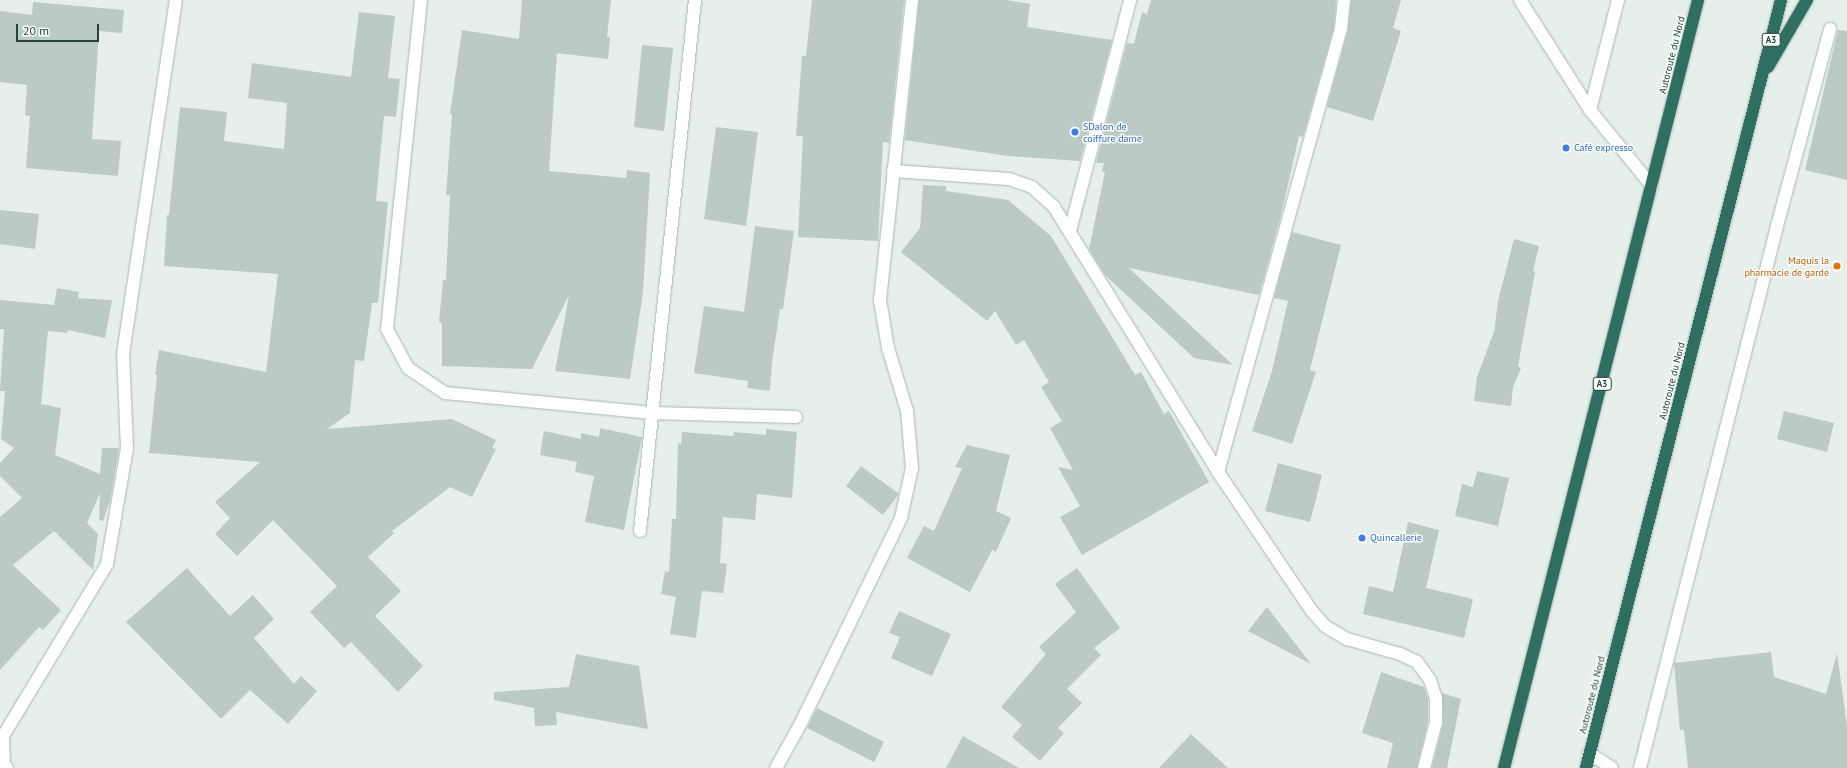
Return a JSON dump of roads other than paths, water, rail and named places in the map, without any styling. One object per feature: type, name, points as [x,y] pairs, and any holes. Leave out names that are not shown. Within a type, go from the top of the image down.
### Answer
[{"type":"highway","name":"Autoroute du Nord","points":[[1504,768],[1698,0]]},
{"type":"highway","name":"Autoroute du Nord","points":[[1586,768],[1781,0]]},
{"type":"highway","points":[[1761,80],[1807,0]]},
{"type":"street","points":[[7,768],[4,764],[2,740],[107,564],[127,448],[123,354],[176,0]]},
{"type":"street","points":[[421,0],[387,329],[408,368],[445,393],[652,413],[796,416]]},
{"type":"street","points":[[640,531],[695,0]]},
{"type":"street","points":[[776,768],[801,723],[901,518],[912,468],[907,411],[888,348],[880,300],[912,0]]},
{"type":"street","points":[[1070,231],[1130,0]]},
{"type":"street","points":[[1218,472],[1341,28],[1344,0]]},
{"type":"street","points":[[1520,0],[1590,110],[1652,186]]},
{"type":"street","points":[[1590,110],[1618,0]]},
{"type":"street","points":[[1640,768],[1775,233],[1830,30]]},
{"type":"street","points":[[893,171],[1009,179],[1032,187],[1054,207],[1218,472],[1311,610],[1325,626],[1347,639],[1400,654],[1417,662],[1430,680],[1436,698],[1436,722],[1424,768]]},
{"type":"street","points":[[1590,754],[1612,768]]},
{"type":"place","name":"SDalon de coiffure dame","points":[[1075,132]]},
{"type":"place","name":"Café expresso","points":[[1566,148]]},
{"type":"place","name":"Maquis la pharmacie de garde","points":[[1837,266]]},
{"type":"place","name":"Quincallerie","points":[[1362,538]]}]
